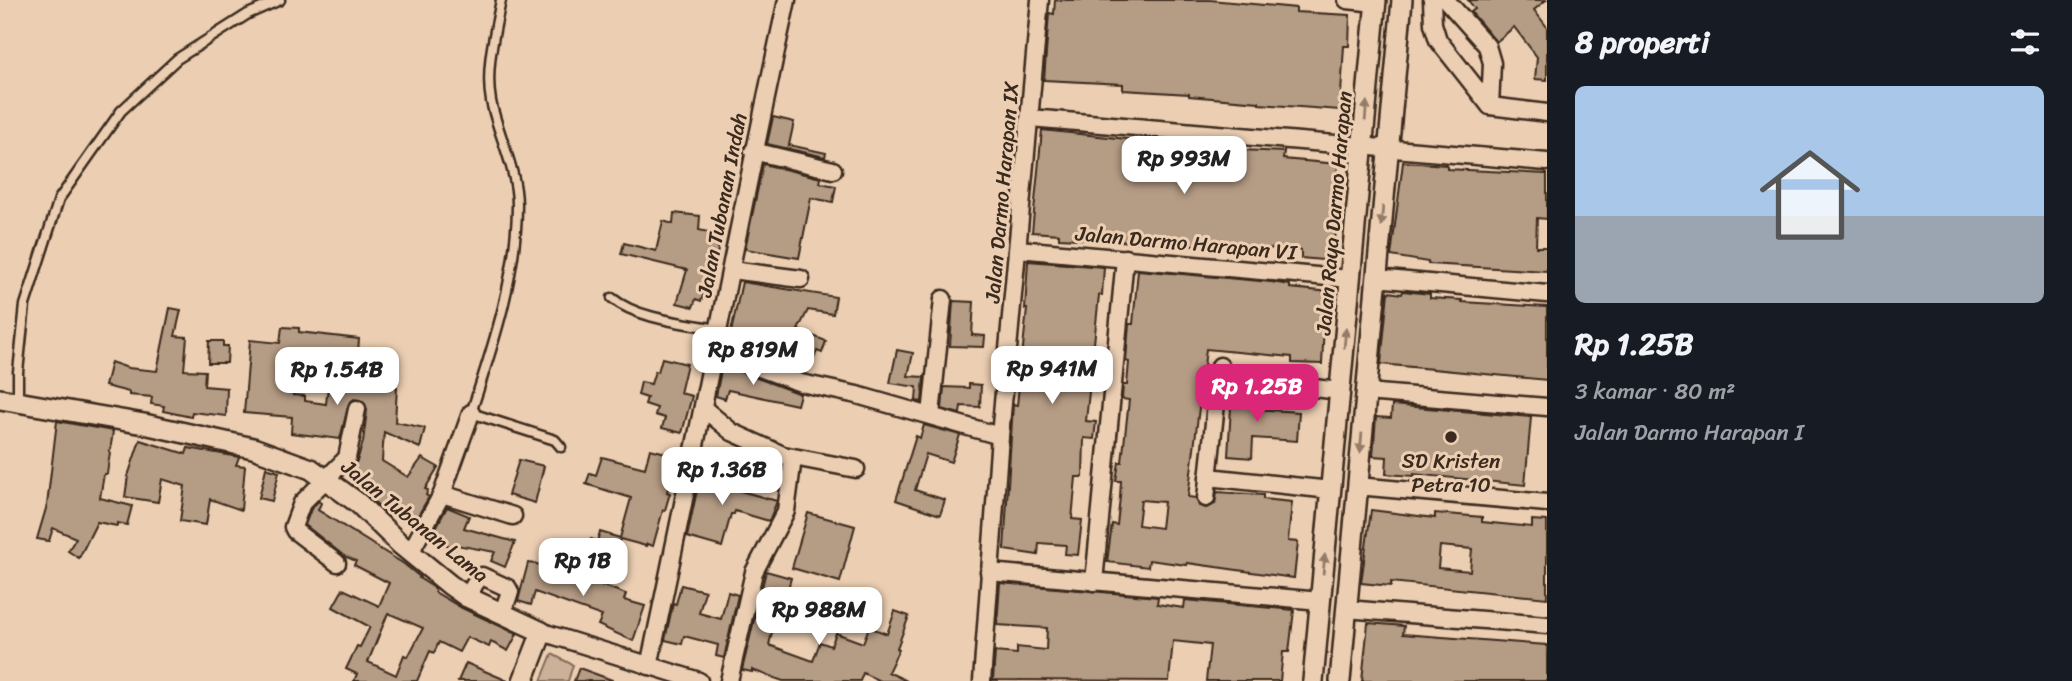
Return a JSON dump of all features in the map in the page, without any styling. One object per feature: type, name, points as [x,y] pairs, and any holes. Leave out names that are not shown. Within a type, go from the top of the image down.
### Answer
[{"type":"street","name":"Jalan Tubanan Indah","points":[[649,666],[787,0]]},
{"type":"street","name":"Jalan Darmo Harapan IX","points":[[982,681],[1000,436],[1040,0]]},
{"type":"street","points":[[1347,0],[1376,1]]},
{"type":"street","points":[[1340,681],[1402,0]]},
{"type":"street","points":[[1432,0],[1433,24],[1438,40],[1490,106],[1547,113]]},
{"type":"street","points":[[1446,0],[1491,54],[1490,106]]},
{"type":"street","name":"Jalan Raya Darmo Harapan","points":[[1314,681],[1376,1]]},
{"type":"street","points":[[1030,118],[1547,162]]},
{"type":"street","points":[[754,151],[832,170]]},
{"type":"street","name":"Jalan Darmo Harapan VI","points":[[1017,249],[1350,279]]},
{"type":"street","points":[[1094,582],[1125,258]]},
{"type":"street","points":[[731,270],[801,279]]},
{"type":"street","points":[[1376,278],[1547,294]]},
{"type":"street","points":[[931,415],[943,299]]},
{"type":"street","points":[[713,351],[801,383],[857,395],[1000,436]]},
{"type":"street","points":[[1206,498],[1219,372],[1340,391]]},
{"type":"street","points":[[1366,392],[1547,407]]},
{"type":"street","name":"Jalan Tubanan Lama","points":[[9,399],[253,447],[311,469],[358,503],[410,553],[467,597],[542,632]]},
{"type":"street","points":[[703,408],[732,432],[793,457],[856,469]]},
{"type":"street","points":[[337,563],[293,527],[302,503],[347,458],[357,409]]},
{"type":"street","points":[[410,553],[442,495],[471,413]]},
{"type":"street","points":[[729,681],[754,572],[786,511],[793,457]]},
{"type":"street","points":[[1208,477],[1331,490]]},
{"type":"street","points":[[1357,486],[1547,503]]},
{"type":"street","points":[[442,495],[513,516]]},
{"type":"street","points":[[989,572],[1321,601]]},
{"type":"street","points":[[467,597],[482,576],[509,588],[502,614]]},
{"type":"street","points":[[1346,609],[1547,625]]},
{"type":"street","points":[[523,681],[542,632],[649,666],[673,678],[699,681]]},
{"type":"lane","points":[[9,399],[18,372],[25,305],[59,199],[121,111],[177,59],[248,14],[280,0]]},
{"type":"lane","points":[[501,0],[491,55],[491,99],[509,159],[517,201],[515,245],[491,354],[471,413],[555,440],[561,447]]},
{"type":"lane","points":[[612,298],[626,308],[718,330]]},
{"type":"shaded area","points":[[552,654],[573,665],[568,681],[541,681]]},
{"type":"building","points":[[1055,0],[1210,0],[1296,8],[1296,12],[1350,15],[1349,46],[1344,46],[1340,110],[1123,90],[1123,84],[1044,80],[1049,13],[1054,14]]},
{"type":"building","points":[[1468,0],[1546,0],[1534,10],[1547,27],[1547,80],[1535,79],[1537,57],[1514,27],[1496,42],[1471,12],[1475,9]]},
{"type":"building","points":[[773,117],[794,122],[789,145],[826,153],[825,157],[767,144]]},
{"type":"building","points":[[1042,130],[1136,140],[1135,148],[1145,148],[1144,152],[1188,155],[1188,145],[1208,147],[1208,144],[1220,145],[1219,149],[1284,152],[1283,159],[1338,164],[1333,219],[1337,219],[1333,261],[1301,258],[1301,250],[1059,238],[1059,234],[1032,232]]},
{"type":"building","points":[[1403,162],[1447,165],[1447,169],[1547,174],[1547,219],[1537,218],[1536,247],[1547,247],[1547,271],[1428,264],[1391,256]]},
{"type":"building","points":[[763,164],[821,178],[820,183],[836,186],[833,202],[811,198],[799,258],[745,249]]},
{"type":"building","points":[[674,213],[700,216],[699,230],[721,235],[712,278],[709,278],[701,301],[696,299],[693,307],[677,303],[687,270],[621,254],[624,243],[656,251],[663,221],[673,224]]},
{"type":"building","points":[[1028,261],[1104,267],[1086,421],[1096,422],[1094,439],[1084,438],[1083,477],[1076,477],[1072,519],[1082,520],[1078,555],[1065,554],[1066,545],[1039,543],[1038,555],[1004,550],[1013,404],[1017,405],[1027,309]]},
{"type":"building","points":[[1138,270],[1271,282],[1290,285],[1290,288],[1331,292],[1328,325],[1324,325],[1322,364],[1292,363],[1292,357],[1206,349],[1188,497],[1196,498],[1199,506],[1206,508],[1215,504],[1217,492],[1263,495],[1263,499],[1292,502],[1288,541],[1298,542],[1294,578],[1187,563],[1149,560],[1148,567],[1107,562],[1112,524],[1117,525],[1121,481],[1116,481],[1119,462],[1122,462],[1129,400],[1122,399],[1123,385],[1127,385],[1129,324],[1133,324]],"holes":[[[1141,500],[1164,502],[1161,528],[1138,525]]]},
{"type":"building","points":[[742,282],[836,297],[833,314],[808,310],[798,330],[826,341],[822,353],[817,351],[812,364],[792,356],[788,367],[726,345]]},
{"type":"building","points":[[1403,291],[1462,302],[1547,307],[1547,380],[1381,364],[1388,292],[1402,294]]},
{"type":"building","points":[[953,301],[974,302],[972,335],[985,336],[984,347],[950,346]]},
{"type":"building","points":[[170,308],[181,310],[175,336],[187,337],[184,370],[205,371],[204,386],[227,388],[226,416],[192,412],[191,417],[163,411],[164,406],[151,404],[152,397],[129,395],[129,392],[105,386],[111,362],[128,368],[157,371]]},
{"type":"building","points":[[282,327],[299,328],[299,332],[359,339],[357,366],[395,367],[395,422],[425,428],[420,448],[384,432],[382,461],[408,477],[422,458],[438,467],[425,489],[428,490],[426,495],[429,497],[416,519],[393,508],[389,515],[385,512],[369,497],[374,489],[350,469],[357,461],[363,442],[367,410],[363,401],[354,399],[349,403],[340,439],[291,433],[292,417],[244,413],[250,340],[280,343]],"holes":[[[295,368],[330,369],[326,404],[305,401],[305,396],[293,395]]]},
{"type":"building","points":[[209,341],[223,341],[223,346],[228,346],[227,363],[208,363]]},
{"type":"building","points":[[897,350],[913,353],[908,376],[924,377],[922,402],[916,401],[917,387],[890,383]]},
{"type":"building","points":[[662,358],[687,364],[680,393],[692,396],[682,433],[662,428],[665,418],[655,415],[657,408],[645,404],[647,398],[638,395],[641,382],[651,384]]},
{"type":"building","points":[[722,365],[800,394],[797,405],[728,390],[725,399],[716,396]]},
{"type":"building","points":[[969,384],[981,385],[980,407],[961,406],[960,414],[942,409],[944,387],[969,388]]},
{"type":"building","points":[[1232,390],[1256,392],[1255,409],[1299,412],[1297,441],[1253,438],[1252,458],[1228,456]]},
{"type":"building","name":"SD Kristen Petra 10","points":[[1392,405],[1531,417],[1525,485],[1414,474],[1386,474],[1387,457],[1373,456],[1376,417],[1391,418]]},
{"type":"building","points":[[57,421],[113,431],[107,474],[104,474],[100,498],[132,506],[127,525],[97,522],[79,558],[68,551],[76,538],[53,528],[49,541],[37,539],[47,505]]},
{"type":"building","points":[[924,425],[960,435],[951,462],[926,454],[915,490],[945,500],[940,515],[896,500],[916,436],[920,438]]},
{"type":"building","points":[[140,440],[186,454],[188,448],[239,457],[236,465],[245,466],[241,510],[210,499],[206,525],[180,521],[185,486],[162,479],[158,502],[125,497],[128,476]]},
{"type":"building","points":[[650,449],[678,456],[667,492],[670,493],[653,546],[620,539],[612,566],[585,558],[591,539],[597,541],[600,532],[620,538],[631,498],[586,484],[590,473],[596,475],[602,457],[645,468]]},
{"type":"building","points":[[519,460],[544,466],[535,503],[508,495]]},
{"type":"building","points":[[706,465],[730,472],[726,487],[777,501],[769,521],[735,511],[731,514],[722,547],[687,537],[699,481]]},
{"type":"building","points":[[266,468],[279,472],[272,501],[259,498]]},
{"type":"building","points":[[318,501],[321,503],[318,510],[404,564],[436,589],[435,592],[517,634],[508,651],[491,642],[489,647],[467,637],[459,652],[439,642],[434,653],[430,651],[417,681],[354,681],[357,674],[346,669],[370,627],[333,607],[343,589],[379,606],[389,583],[354,565],[356,561],[344,556],[305,525],[311,509]],"holes":[[[388,613],[423,628],[408,657],[404,655],[396,675],[368,662]]]},
{"type":"building","points":[[447,507],[469,516],[464,528],[515,542],[505,567],[491,561],[495,552],[457,545],[455,549],[431,537]]},
{"type":"building","points":[[1371,510],[1435,518],[1435,513],[1482,517],[1482,522],[1532,527],[1532,520],[1547,521],[1547,598],[1391,582],[1391,586],[1361,583]],"holes":[[[1440,546],[1472,549],[1470,571],[1438,568]]]},
{"type":"building","points":[[808,513],[855,526],[840,582],[792,568]]},
{"type":"building","points":[[528,563],[550,566],[626,594],[624,600],[645,606],[633,641],[598,625],[602,616],[535,592],[531,605],[518,601]]},
{"type":"building","points":[[766,571],[791,578],[783,607],[778,606],[769,645],[813,661],[820,642],[831,646],[836,633],[863,643],[869,627],[887,634],[895,611],[909,616],[897,648],[899,649],[888,672],[907,681],[880,681],[863,673],[860,681],[783,681],[752,670],[742,670]]},
{"type":"building","points":[[1000,583],[1158,597],[1157,604],[1184,608],[1185,600],[1294,610],[1289,652],[1283,652],[1280,681],[1206,681],[1210,645],[1173,641],[1169,681],[993,680],[995,652],[1017,654],[1017,647],[1046,650],[1047,628],[997,625]]},
{"type":"building","points":[[681,585],[705,591],[699,613],[721,619],[728,592],[738,595],[724,658],[716,656],[718,645],[684,636],[682,644],[665,640],[673,603],[676,604]]},
{"type":"building","points":[[1368,623],[1404,626],[1403,634],[1547,645],[1547,681],[1362,681]]},
{"type":"building","points":[[466,663],[508,681],[458,681]]},
{"type":"building","points":[[579,668],[612,680],[574,681]]},
{"type":"place","name":"SD Kristen Petra 10","points":[[1451,437]]}]
